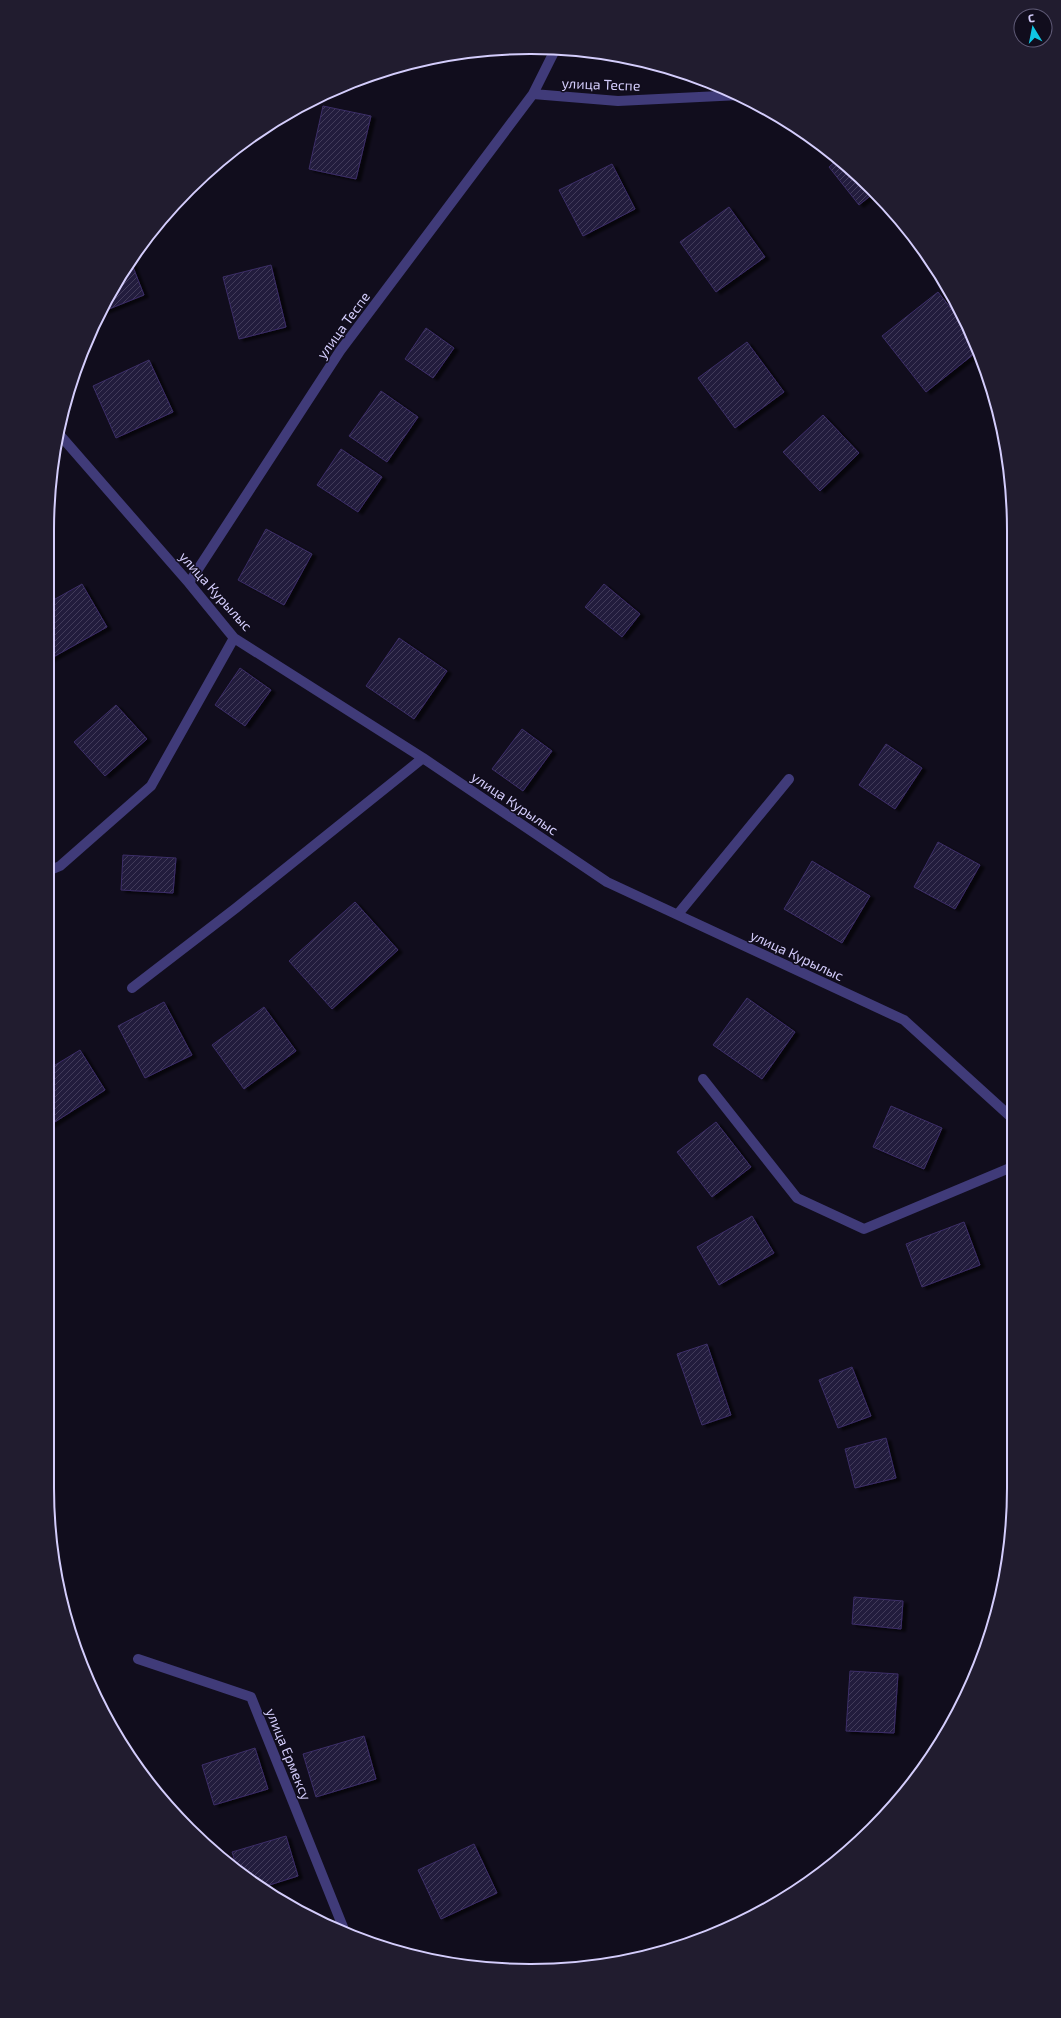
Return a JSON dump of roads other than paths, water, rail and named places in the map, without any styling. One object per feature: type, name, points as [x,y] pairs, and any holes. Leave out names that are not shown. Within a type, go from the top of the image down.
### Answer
[{"type":"street","name":"улица Теспе","points":[[189,583],[340,351],[533,94],[553,55]]},
{"type":"street","name":"улица Теспе","points":[[533,94],[618,101],[725,96]]},
{"type":"street","name":"улица Курылыс","points":[[63,438],[189,583],[234,638],[423,758],[607,882],[904,1020],[1007,1113]]},
{"type":"street","points":[[54,868],[60,866],[151,786],[234,638]]},
{"type":"street","points":[[132,988],[236,908],[423,758]]},
{"type":"street","points":[[678,914],[789,779]]},
{"type":"street","points":[[704,1079],[797,1198],[864,1229],[1007,1170]]},
{"type":"street","name":"улица Ермексу","points":[[138,1659],[251,1697],[341,1925]]}]
